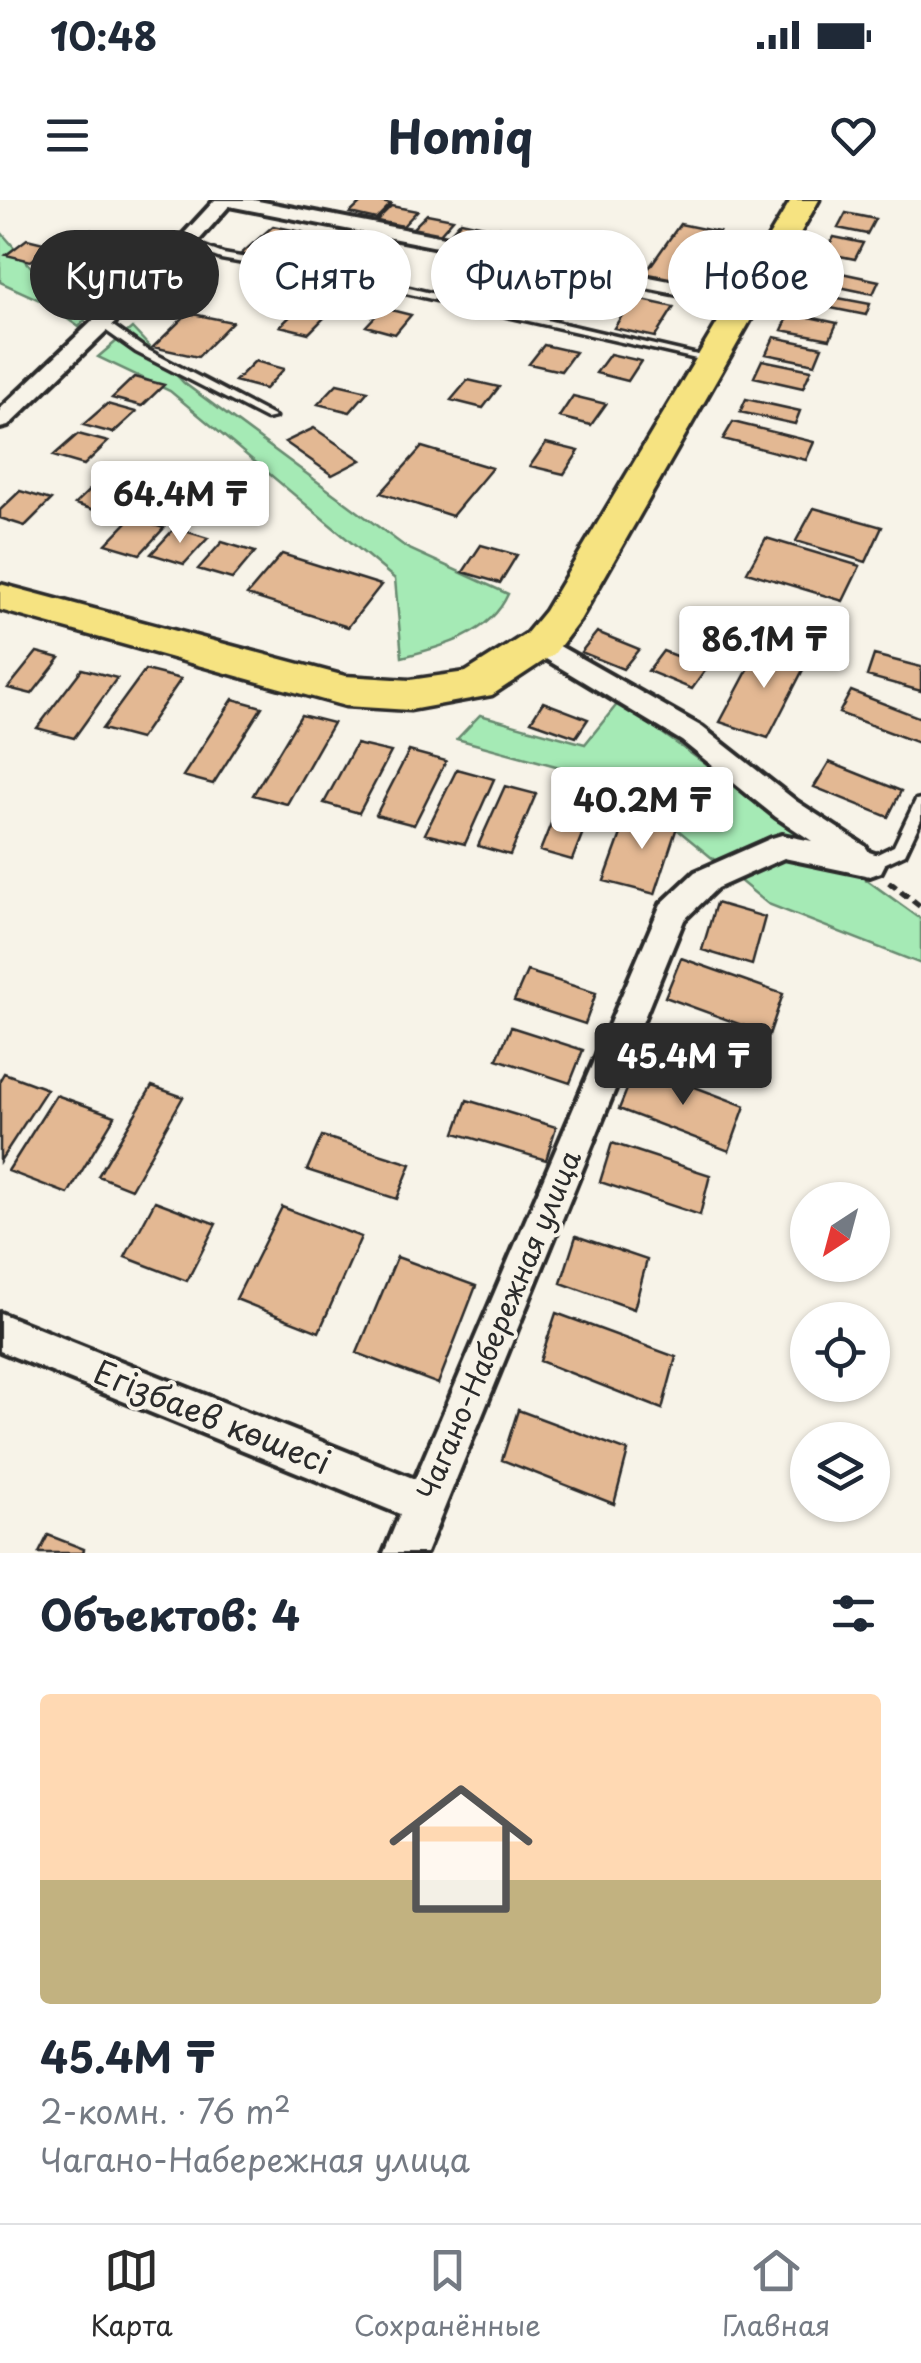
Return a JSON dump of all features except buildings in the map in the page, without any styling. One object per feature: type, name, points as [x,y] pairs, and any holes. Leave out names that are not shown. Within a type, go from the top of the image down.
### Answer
[{"type":"main road","points":[[762,230],[774,200]]},
{"type":"main road","points":[[783,230],[805,200]]},
{"type":"main road","points":[[0,598],[345,691],[410,695],[477,685],[540,644],[560,620],[721,320]]},
{"type":"main road","points":[[0,577],[372,671],[452,665],[523,619],[700,357]]},
{"type":"street","points":[[198,230],[225,200],[668,287]]},
{"type":"street","points":[[0,422],[106,320]]},
{"type":"street","points":[[540,644],[692,734],[786,809],[870,864]]},
{"type":"street","name":"Чагано-Набережная улица","points":[[406,1553],[672,914],[706,880],[782,846],[870,864]]},
{"type":"street","name":"Егізбаев көшесі","points":[[0,1332],[424,1503]]},
{"type":"lane","points":[[219,255],[379,284],[700,357]]},
{"type":"lane","points":[[102,324],[140,350],[270,417]]},
{"type":"lane","points":[[870,864],[900,850],[921,804]]},
{"type":"path","points":[[870,864],[921,907]]},
{"type":"green space","points":[[0,231],[30,266],[30,296],[0,282]]},
{"type":"green space","points":[[132,328],[184,383],[407,548],[508,594],[500,608],[463,637],[402,657],[395,579],[170,391],[98,357]]},
{"type":"green space","points":[[619,702],[921,919],[921,964],[768,904],[622,784],[457,739],[480,715],[585,744]]}]
